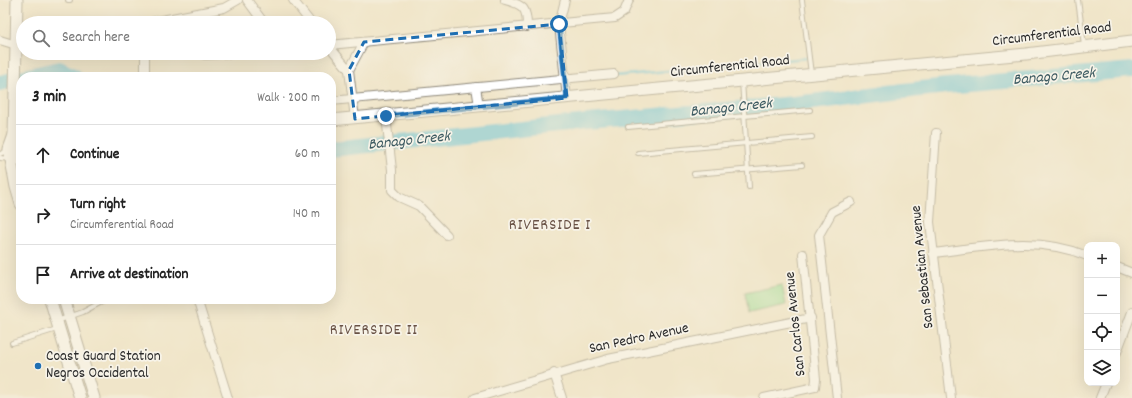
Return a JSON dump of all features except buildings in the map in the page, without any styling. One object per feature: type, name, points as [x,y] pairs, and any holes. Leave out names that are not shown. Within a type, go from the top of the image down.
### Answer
[{"type":"main road","points":[[17,0],[17,16]]},
{"type":"main road","name":"Circumferential Road","points":[[336,120],[386,116],[477,94],[566,86],[742,81],[1132,41]]},
{"type":"main road","points":[[16,45],[13,154],[16,173]]},
{"type":"main road","points":[[52,304],[80,398]]},
{"type":"main road","points":[[65,304],[94,398]]},
{"type":"street","points":[[198,16],[230,6],[238,0]]},
{"type":"street","points":[[246,0],[259,16]]},
{"type":"street","points":[[293,0],[306,16]]},
{"type":"street","points":[[505,0],[522,7],[527,12],[527,28]]},
{"type":"street","points":[[565,0],[559,24],[566,86]]},
{"type":"street","points":[[336,45],[527,28],[620,16],[624,12],[629,0]]},
{"type":"street","points":[[0,40],[16,45]]},
{"type":"street","points":[[349,70],[364,42]]},
{"type":"street","points":[[336,54],[349,70],[355,118]]},
{"type":"street","points":[[145,60],[145,72]]},
{"type":"street","points":[[336,101],[353,102],[477,94],[566,86],[614,74]]},
{"type":"street","points":[[386,116],[390,143],[392,190],[399,197],[419,206],[447,236]]},
{"type":"street","name":"San Sebastian Avenue","points":[[936,133],[929,205],[933,253],[951,398]]},
{"type":"street","points":[[837,398],[819,235],[832,212],[851,202]]},
{"type":"street","points":[[933,253],[1022,243],[1068,248],[1084,255]]},
{"type":"street","name":"San Carlos Avenue","points":[[764,398],[815,386],[816,379],[811,318],[803,254]]},
{"type":"street","points":[[1120,268],[1132,273]]},
{"type":"street","points":[[199,304],[228,398]]},
{"type":"street","points":[[1118,350],[1132,312]]},
{"type":"street","name":"San Pedro Avenue","points":[[475,398],[554,373],[608,359],[811,318]]},
{"type":"street","points":[[554,373],[562,398]]},
{"type":"street","points":[[1100,398],[1105,386]]},
{"type":"lane","points":[[802,0],[811,74]]},
{"type":"lane","points":[[1078,0],[1084,46]]},
{"type":"lane","points":[[742,81],[749,187]]},
{"type":"lane","points":[[628,127],[744,114],[810,110]]},
{"type":"lane","points":[[638,153],[812,137]]},
{"type":"lane","points":[[694,174],[802,165]]},
{"type":"lane","points":[[12,343],[58,325],[69,317],[96,304]]},
{"type":"highlighted area","points":[[559,24],[567,98],[355,119],[349,70],[364,42]]},
{"type":"green space","points":[[782,285],[786,305],[749,313],[745,293]]},
{"type":"waterway","points":[[614,76],[807,58]]},
{"type":"waterway","name":"Banago Creek","points":[[46,72],[59,69],[65,72]]},
{"type":"waterway","name":"Banago Creek","points":[[336,148],[587,122],[794,104],[946,86],[1132,70]]},
{"type":"waterway","name":"Banago Creek","points":[[0,83],[16,79]]},
{"type":"place","name":"Coast Guard Station Negros Occidental","points":[[38,366]]},
{"type":"district","name":"RIVERSIDE I","points":[[550,225]]},
{"type":"district","name":"RIVERSIDE II","points":[[374,330]]},
{"type":"route","points":[[386,116],[567,98],[559,24]]}]
